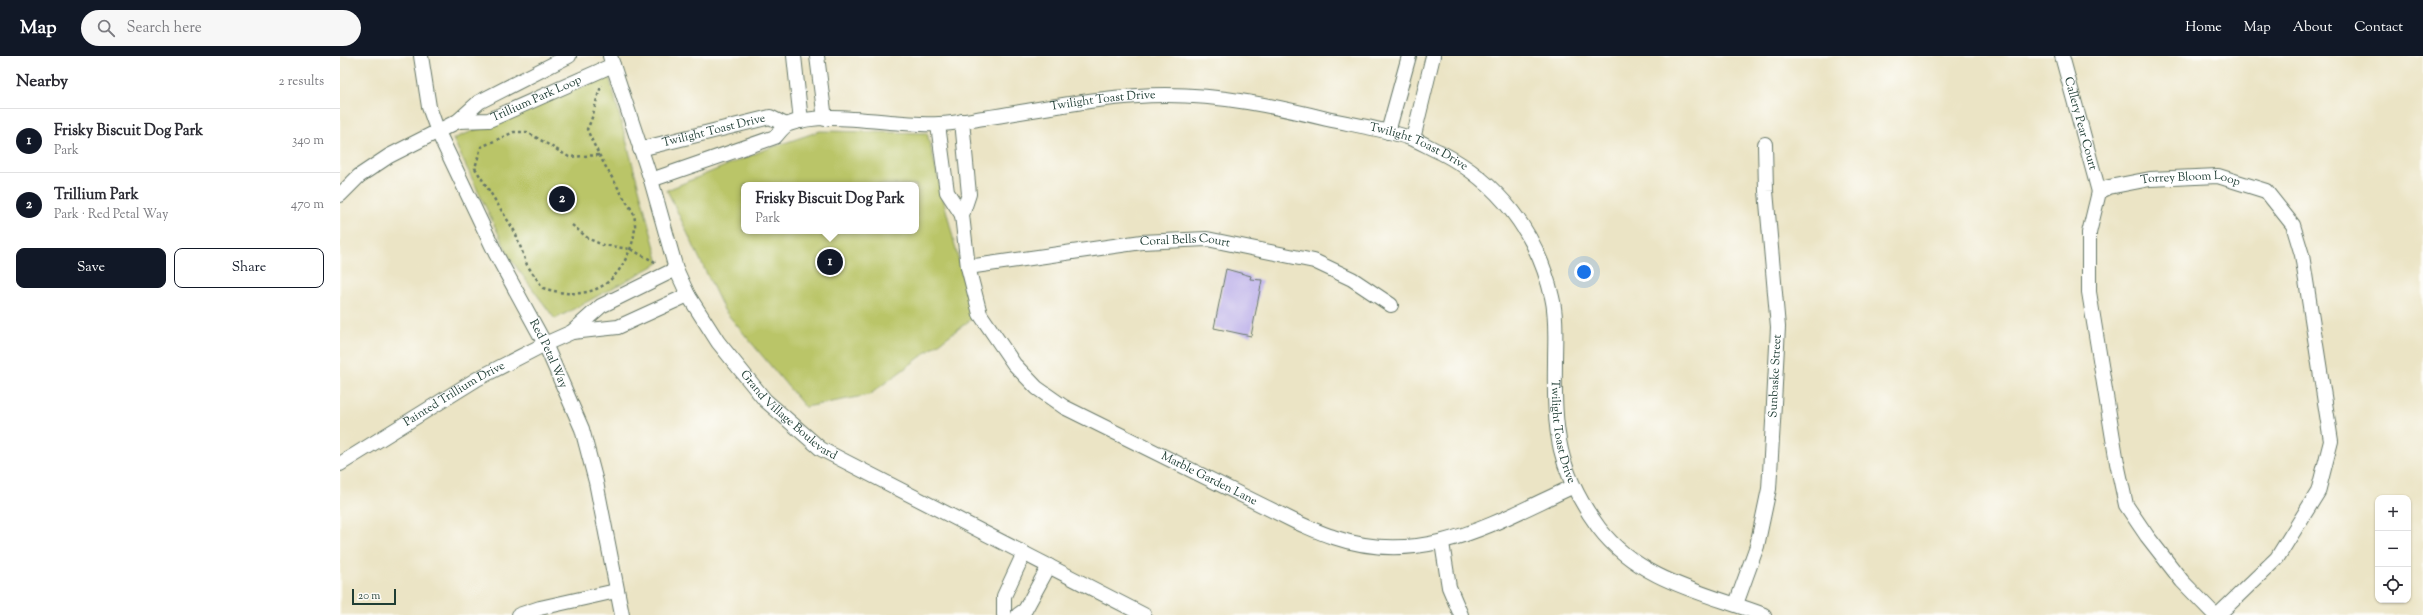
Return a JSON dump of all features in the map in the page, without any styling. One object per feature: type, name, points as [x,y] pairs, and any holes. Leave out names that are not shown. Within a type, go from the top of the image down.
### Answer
[{"type":"street","points":[[421,56],[429,107],[438,132]]},
{"type":"street","name":"Trillium Park Loop","points":[[340,195],[360,176],[389,156],[458,121],[478,102],[569,56]]},
{"type":"street","points":[[794,56],[801,121]]},
{"type":"street","points":[[817,56],[825,119]]},
{"type":"street","points":[[1388,132],[1409,56]]},
{"type":"street","points":[[1413,139],[1433,56]]},
{"type":"street","name":"Callery Pear Court","points":[[2062,56],[2098,192]]},
{"type":"street","name":"Trillium Park Loop","points":[[458,121],[489,120],[611,60]]},
{"type":"street","name":"Grand Village Boulevard","points":[[611,60],[650,180],[669,268],[740,371],[765,400],[821,449],[1144,615]]},
{"type":"street","name":"Twilight Toast Drive","points":[[650,180],[775,137],[786,125],[801,121],[825,119],[938,125],[1085,103],[1164,95],[1211,96],[1256,102],[1413,139],[1464,165],[1485,181],[1506,201],[1536,250],[1553,298],[1555,324],[1554,418],[1558,440],[1572,486],[1601,530],[1637,563],[1662,579],[1691,591],[1736,604],[1764,615]]},
{"type":"street","name":"Twilight Toast Drive","points":[[640,149],[770,117],[786,125]]},
{"type":"street","name":"Marble Garden Lane","points":[[962,122],[969,194],[962,215],[968,267],[980,314],[994,337],[1014,364],[1037,388],[1064,406],[1296,522],[1333,538],[1367,545],[1400,548],[1442,543],[1483,528],[1572,486]]},
{"type":"street","name":"Marble Garden Lane","points":[[938,125],[946,192],[962,215]]},
{"type":"street","name":"Red Petal Way","points":[[438,132],[496,254],[545,344],[582,429],[596,482],[616,591],[622,615]]},
{"type":"street","name":"Sunbaske Street","points":[[1736,604],[1758,539],[1769,489],[1778,327],[1766,190],[1765,144]]},
{"type":"street","name":"Torrey Bloom Loop","points":[[2098,192],[2109,187],[2150,179],[2218,176],[2266,191],[2293,225],[2302,255],[2331,441],[2318,492],[2277,558],[2218,615]]},
{"type":"street","points":[[2098,192],[2089,233],[2089,292],[2117,463],[2126,505],[2147,536],[2182,581],[2215,615]]},
{"type":"street","name":"Coral Bells Court","points":[[968,267],[1142,242],[1207,239],[1314,261],[1352,280],[1391,305]]},
{"type":"street","name":"Painted Trillium Drive","points":[[340,464],[476,379],[572,332],[601,306],[669,268]]},
{"type":"street","name":"Painted Trillium Drive","points":[[572,332],[618,328],[688,295]]},
{"type":"street","points":[[1442,543],[1449,587],[1461,615]]},
{"type":"street","points":[[1004,615],[1004,596],[1024,554]]},
{"type":"street","points":[[1018,615],[1025,610],[1049,566]]},
{"type":"street","points":[[519,615],[540,608],[616,591]]},
{"type":"path","points":[[599,155],[569,157],[527,132],[514,132],[481,147],[475,168],[515,232],[527,265],[542,288],[571,295],[588,292],[615,278],[630,249],[634,216],[599,155],[587,129],[593,119],[596,99],[603,84]]},
{"type":"path","points":[[572,225],[589,239],[604,245],[630,249],[669,268]]},
{"type":"green space","points":[[609,76],[659,263],[555,319],[511,260],[453,139]]},
{"type":"green space","points":[[820,131],[927,133],[973,318],[869,395],[805,407],[724,310],[667,190],[764,150]]},
{"type":"building","points":[[1226,269],[1251,276],[1250,279],[1262,280],[1251,336],[1214,328]]},
{"type":"place","name":"Trillium Park","points":[[562,199]]},
{"type":"place","name":"Frisky Biscuit Dog Park","points":[[830,262]]}]
